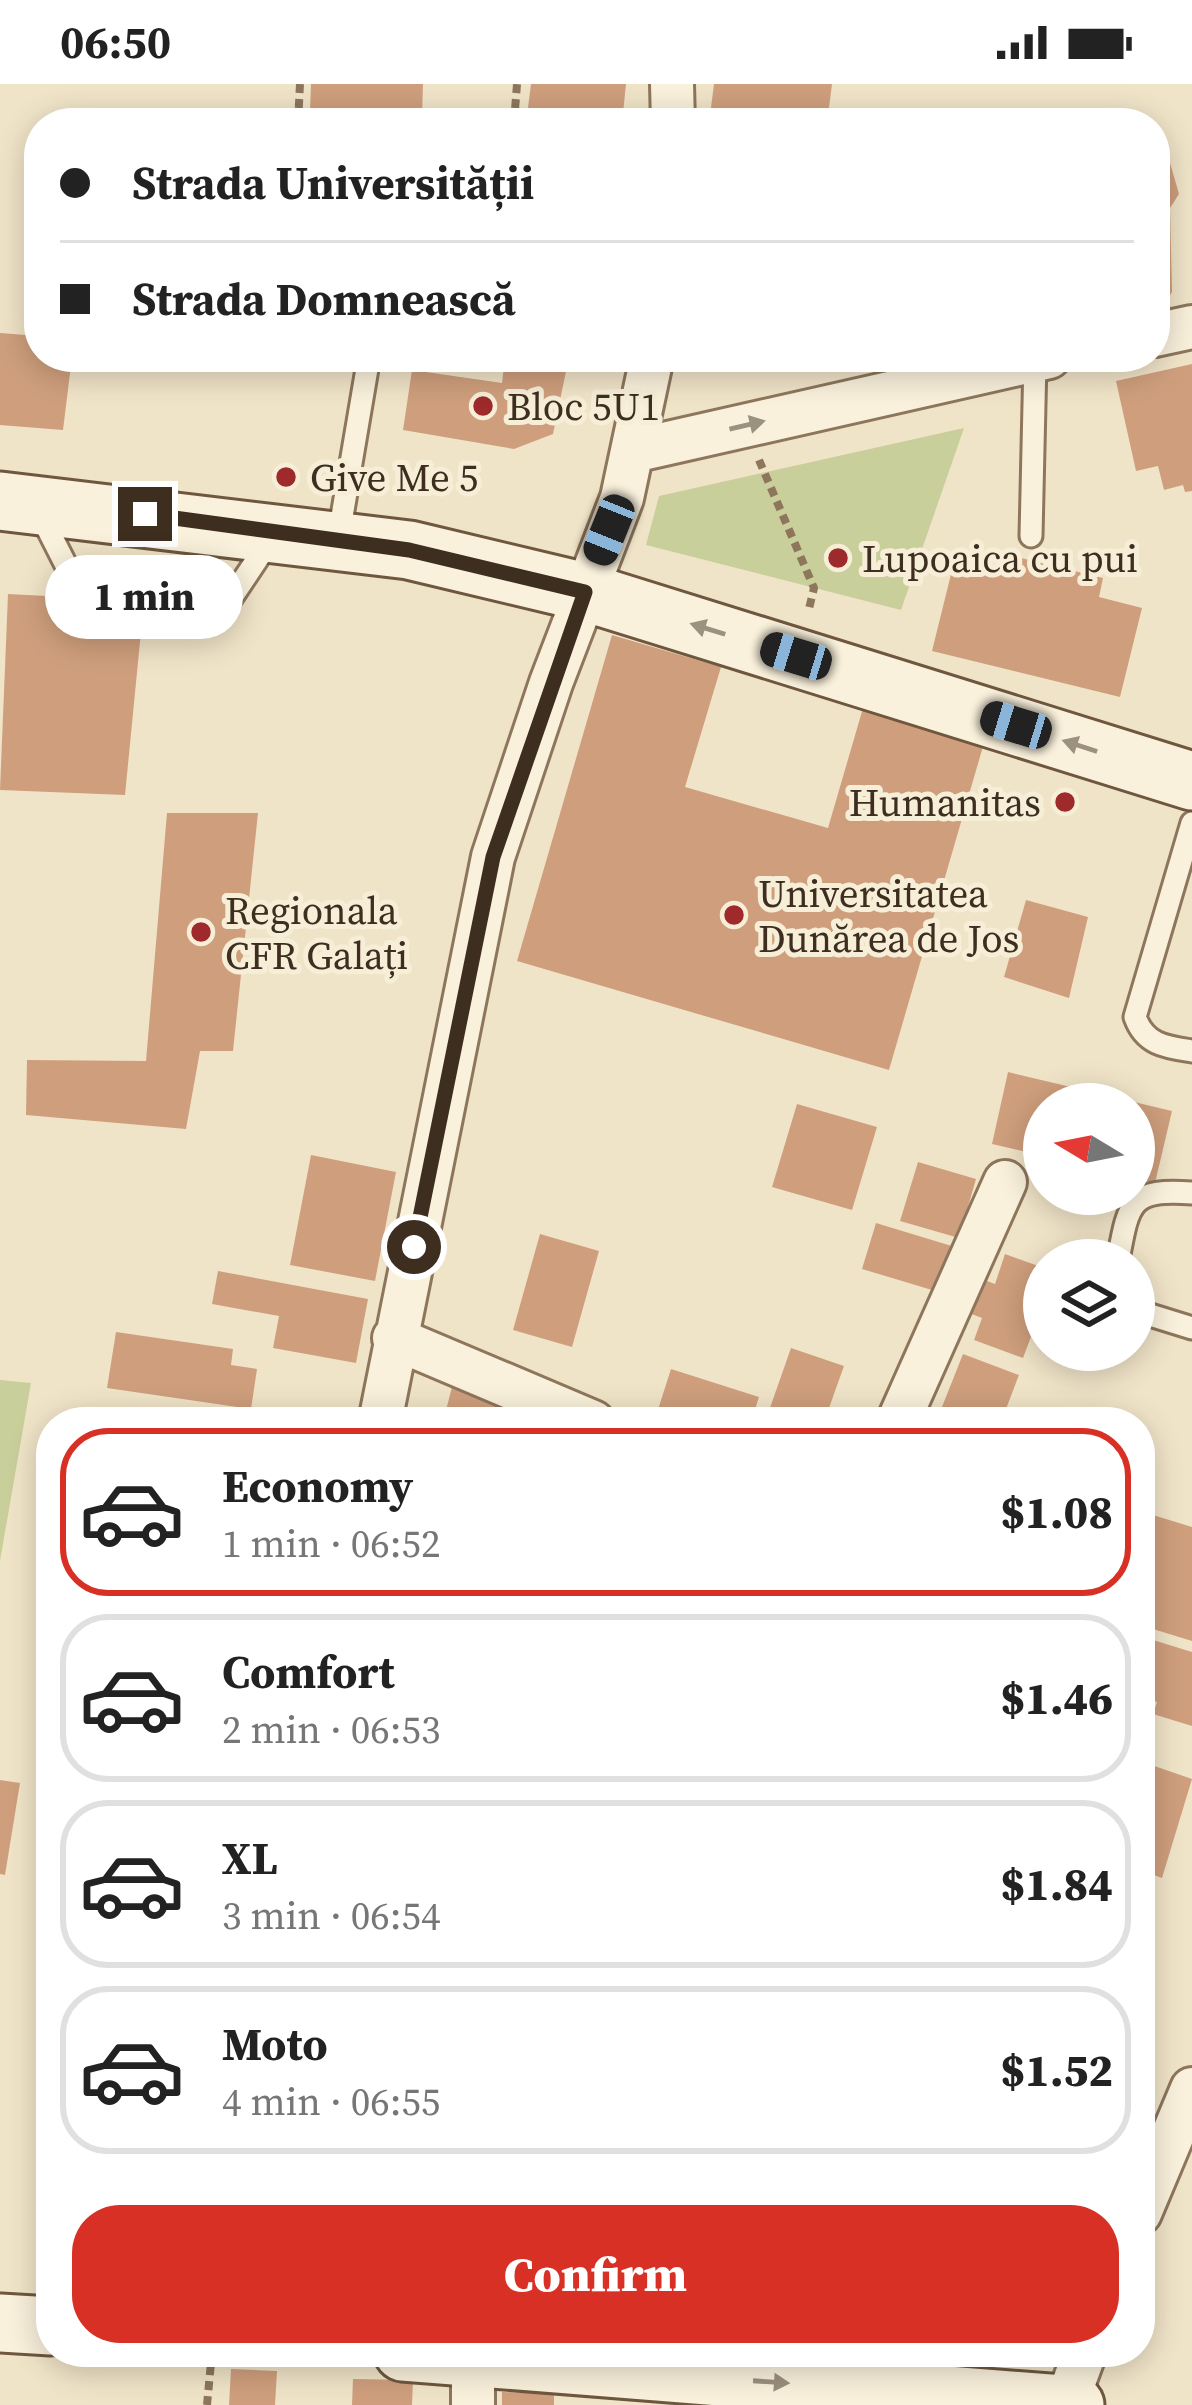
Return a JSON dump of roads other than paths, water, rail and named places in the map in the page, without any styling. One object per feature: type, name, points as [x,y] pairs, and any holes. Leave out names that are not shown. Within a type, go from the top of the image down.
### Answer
[{"type":"main road","points":[[18,503],[409,550],[585,592],[1192,781]]},
{"type":"main road","points":[[0,2323],[36,2325]]},
{"type":"main road","points":[[440,2367],[473,2381],[547,2367]]},
{"type":"main road","points":[[660,2367],[1070,2405]]},
{"type":"street","points":[[382,1407],[493,857],[622,499],[649,372]]},
{"type":"street","points":[[633,451],[980,372]]},
{"type":"street","points":[[905,1407],[1005,1182]]},
{"type":"street","points":[[394,1338],[557,1407]]},
{"type":"street","points":[[1155,2177],[1192,2089]]},
{"type":"street","points":[[1070,2405],[1081,2367]]},
{"type":"lane","points":[[338,541],[366,372]]},
{"type":"lane","points":[[1030,536],[1041,372]]},
{"type":"lane","points":[[1192,824],[1135,1018],[1139,1031],[1157,1046],[1192,1052]]},
{"type":"lane","points":[[1123,1239],[1129,1211],[1138,1197],[1150,1191],[1192,1193]]},
{"type":"lane","points":[[1155,1317],[1192,1328]]},
{"type":"place","name":"Bloc 5U1","points":[[483,406]]},
{"type":"place","name":"Give Me 5","points":[[286,477]]},
{"type":"place","name":"Lupoaica cu pui","points":[[838,558]]},
{"type":"place","name":"Humanitas","points":[[1065,802]]},
{"type":"place","name":"Universitatea Dunărea de Jos","points":[[734,915]]},
{"type":"place","name":"Regionala CFR Galați","points":[[201,932]]}]
